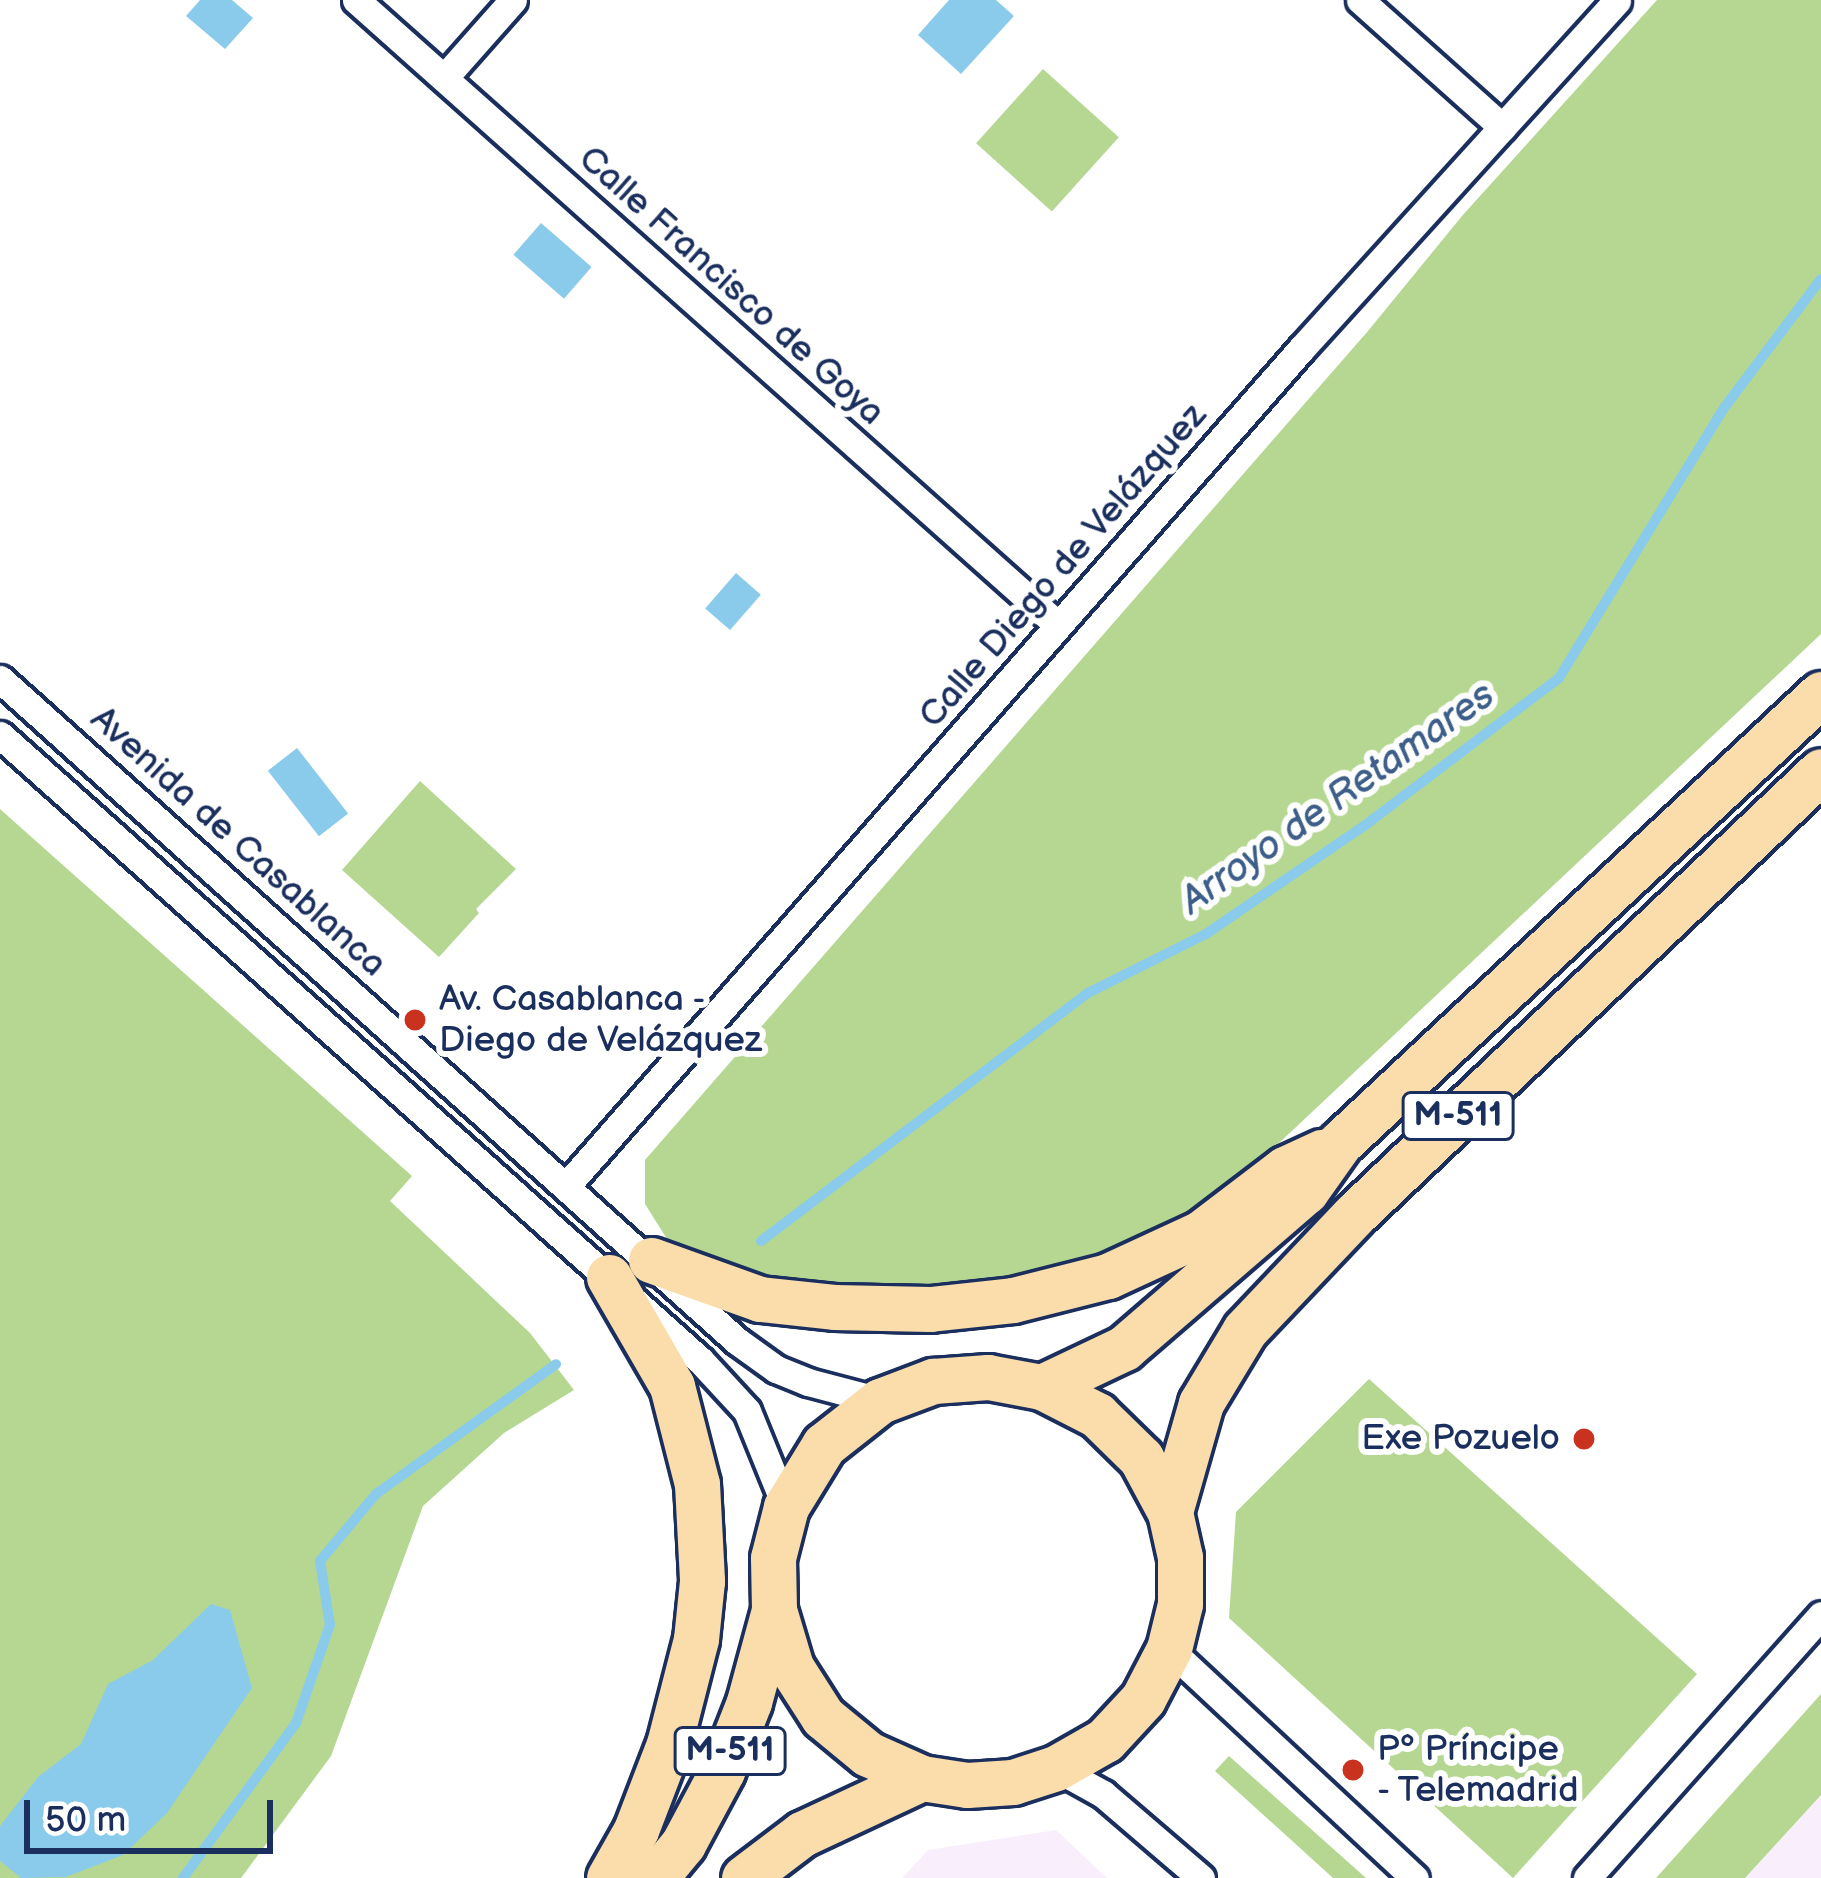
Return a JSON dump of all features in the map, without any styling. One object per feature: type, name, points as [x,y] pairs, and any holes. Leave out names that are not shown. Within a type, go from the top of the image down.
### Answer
[{"type":"highway","name":"M-511","points":[[1042,1387],[1124,1348],[1306,1191],[1340,1143],[1821,694]]},
{"type":"highway","name":"M-511","points":[[1170,1512],[1201,1403],[1245,1330],[1354,1215],[1821,771]]},
{"type":"highway","points":[[651,1260],[760,1299],[930,1309],[1013,1300],[1108,1276],[1201,1233],[1285,1169],[1340,1143]]},
{"type":"highway","points":[[609,1277],[671,1386],[697,1484],[702,1581],[697,1639],[669,1744],[636,1830],[609,1878]]},
{"type":"highway","name":"M-511","points":[[988,1376],[1042,1387],[1097,1415],[1141,1458],[1170,1512],[1180,1557],[1180,1604],[1169,1649],[1143,1699],[1118,1726],[1056,1768],[1013,1782],[967,1785],[922,1778],[868,1754],[823,1717],[791,1667],[774,1610],[773,1558],[786,1507],[824,1445],[880,1401],[932,1381],[988,1376]]},
{"type":"highway","name":"M-511","points":[[655,1878],[683,1844],[722,1772],[749,1702],[774,1610]]},
{"type":"highway","points":[[743,1878],[802,1834],[922,1778]]},
{"type":"street","name":"Calle Francisco de Goya","points":[[356,0],[1058,625]]},
{"type":"street","points":[[443,78],[513,0]]},
{"type":"street","points":[[1360,0],[1502,127]]},
{"type":"street","name":"Calle Diego de Velázquez","points":[[568,1184],[1058,625],[1617,0]]},
{"type":"street","name":"Avenida de Casablanca","points":[[0,679],[568,1184],[736,1341],[776,1369],[880,1401]]},
{"type":"street","points":[[0,735],[609,1277],[747,1412],[786,1507]]},
{"type":"street","points":[[1587,1878],[1821,1616]]},
{"type":"street","points":[[1169,1649],[1415,1878]]},
{"type":"street","points":[[1056,1768],[1103,1794],[1201,1878]]},
{"type":"shaded area","points":[[1821,1795],[1821,1878],[1745,1878]]},
{"type":"shaded area","points":[[1056,1830],[1107,1878],[902,1878],[928,1850]]},
{"type":"green space","points":[[1657,0],[1821,0],[1821,634],[1230,1189],[1172,1225],[1101,1259],[1007,1284],[914,1295],[781,1289],[674,1250],[645,1204],[645,1160],[1368,331],[1462,216]]},
{"type":"green space","points":[[1043,69],[1119,137],[1052,212],[976,143]]},
{"type":"green space","points":[[420,781],[516,869],[476,909],[479,913],[439,957],[342,870]]},
{"type":"green space","points":[[0,809],[412,1176],[390,1201],[530,1333],[574,1390],[504,1433],[423,1506],[331,1756],[241,1878],[0,1878]]},
{"type":"green space","points":[[1369,1379],[1697,1674],[1513,1878],[1229,1618],[1236,1512]]},
{"type":"green space","points":[[1821,1694],[1821,1795],[1745,1878],[1656,1878]]},
{"type":"green space","points":[[1229,1756],[1366,1878],[1333,1878],[1215,1771]]},
{"type":"water","points":[[200,0],[232,0],[253,18],[225,49],[186,16]]},
{"type":"water","points":[[949,0],[996,0],[1014,16],[961,74],[918,35]]},
{"type":"water","points":[[541,223],[592,267],[564,299],[513,255]]},
{"type":"water","points":[[736,573],[761,595],[730,630],[705,608]]},
{"type":"water","points":[[297,748],[348,813],[319,836],[268,771]]},
{"type":"water","points":[[211,1604],[230,1610],[252,1688],[167,1813],[123,1855],[66,1877],[21,1878],[0,1861],[0,1826],[38,1777],[81,1744],[108,1684],[153,1660]]},
{"type":"waterway","name":"Arroyo de Retamares","points":[[761,1241],[1088,993],[1206,934],[1368,823],[1559,678],[1724,408],[1821,279]]},
{"type":"waterway","name":"Arroyo de Retamares","points":[[183,1878],[296,1723],[330,1625],[320,1561],[376,1494],[556,1364]]},
{"type":"place","name":"Av. Casablanca - Diego de Velázquez","points":[[415,1020]]},
{"type":"place","name":"Exe Pozuelo","points":[[1584,1439]]},
{"type":"place","name":"Pº Príncipe - Telemadrid","points":[[1353,1770]]}]
